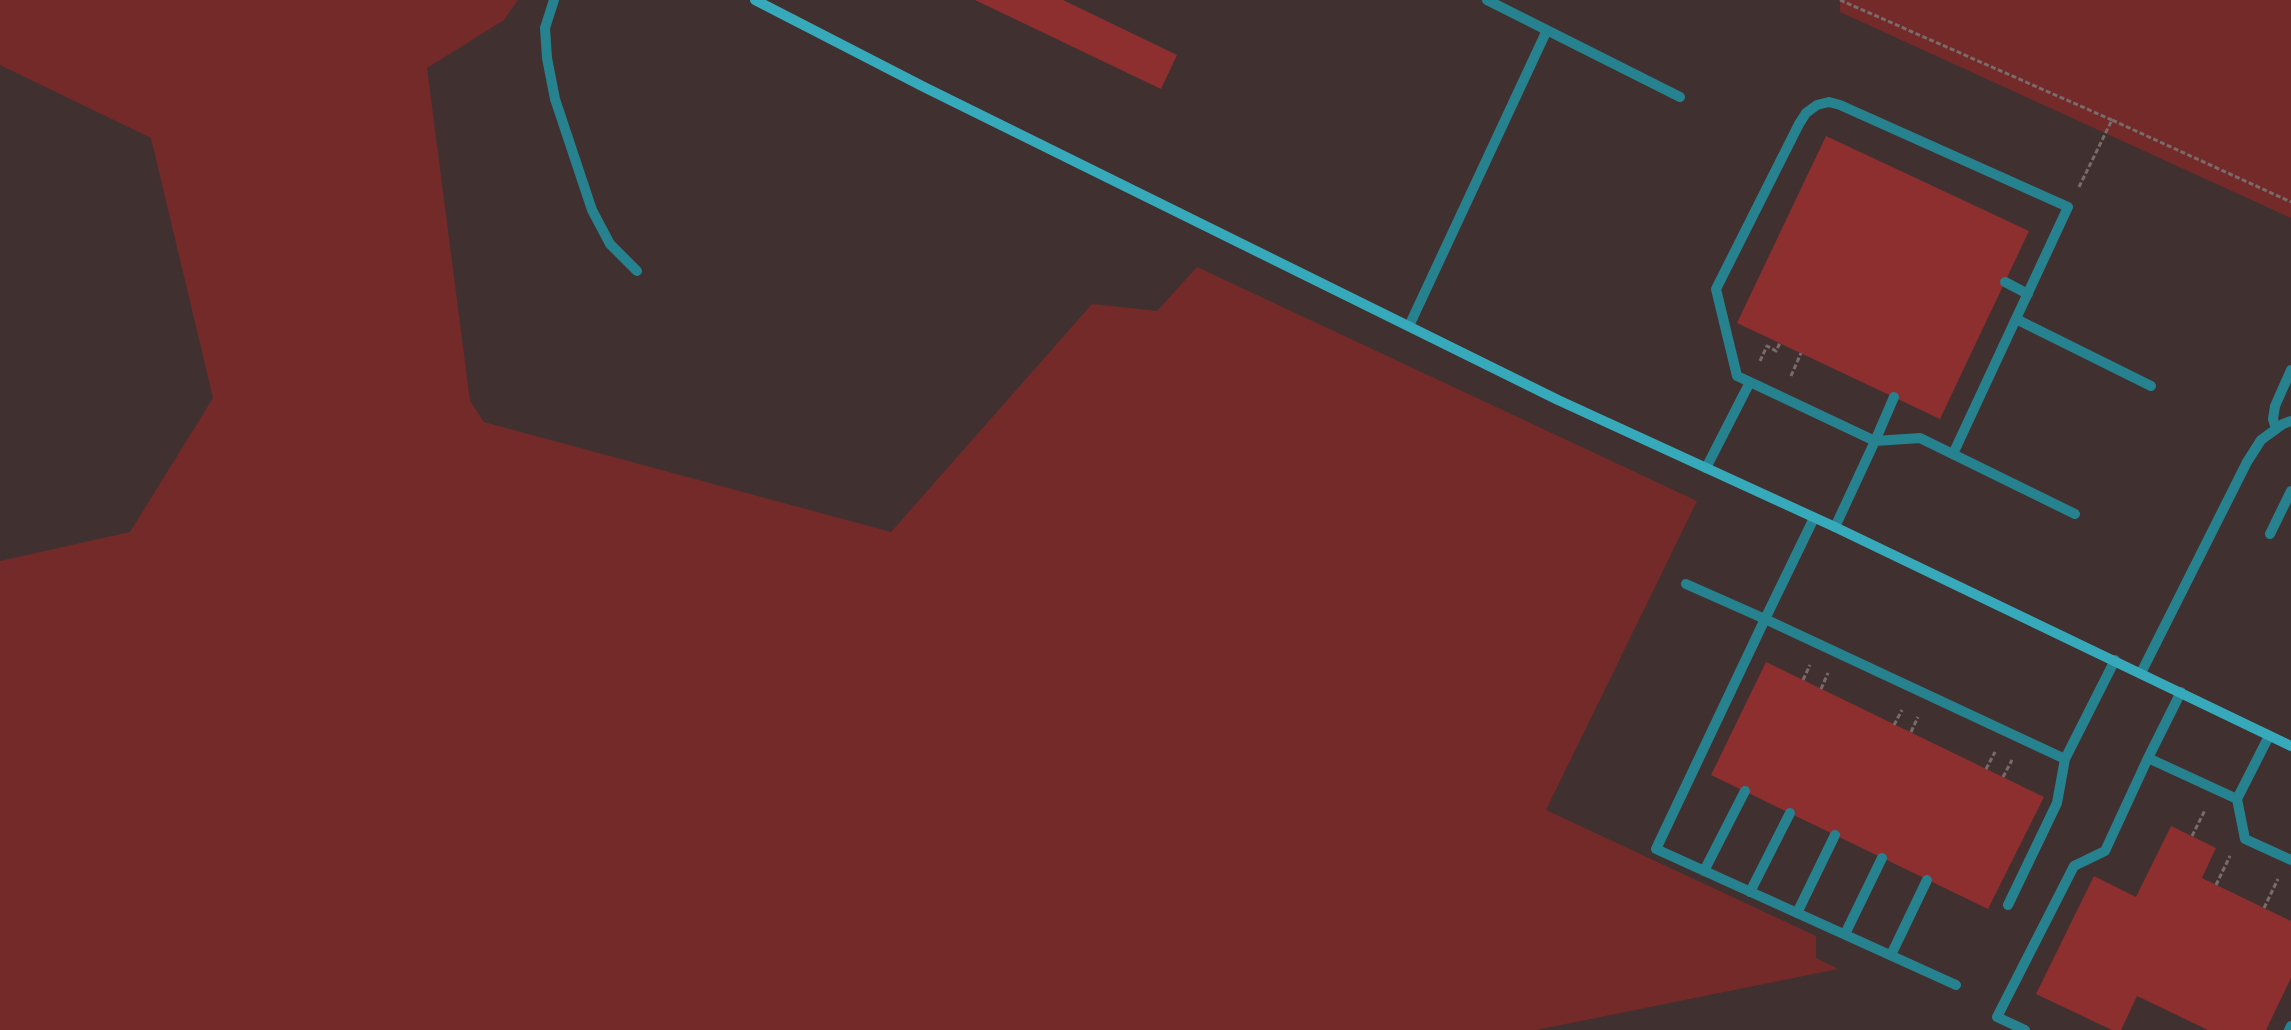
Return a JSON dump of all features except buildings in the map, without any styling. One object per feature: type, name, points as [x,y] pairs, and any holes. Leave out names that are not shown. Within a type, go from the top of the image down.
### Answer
[{"type":"street","points":[[755,0],[924,87],[1558,400],[1835,527],[2142,672],[2291,746]]},
{"type":"lane","points":[[554,0],[545,28],[547,58],[555,99],[592,210],[610,244],[637,271]]},
{"type":"lane","points":[[1487,0],[1680,97]]},
{"type":"lane","points":[[1409,326],[1547,30]]},
{"type":"lane","points":[[1953,454],[2068,208],[1840,105],[1829,102],[1817,105],[1806,113],[1798,124],[1716,289],[1737,376],[1875,441],[1920,438],[2075,514]]},
{"type":"lane","points":[[2004,282],[2028,294]]},
{"type":"lane","points":[[2016,319],[2151,386]]},
{"type":"lane","points":[[2276,429],[2273,419],[2275,406],[2291,370]]},
{"type":"lane","points":[[1706,468],[1750,382]]},
{"type":"lane","points":[[1835,527],[1894,397]]},
{"type":"lane","points":[[2142,672],[2247,462],[2261,440],[2291,421]]},
{"type":"lane","points":[[2270,534],[2291,492]]},
{"type":"lane","points":[[1814,518],[1656,849],[1956,985]]},
{"type":"lane","points":[[1686,584],[2065,759]]},
{"type":"lane","points":[[2008,905],[2057,802],[2065,759],[2115,660]]},
{"type":"lane","points":[[2024,1030],[1997,1017],[2074,866],[2105,851],[2181,692]]},
{"type":"lane","points":[[2269,736],[2238,799],[2245,839],[2289,859]]},
{"type":"lane","points":[[2148,758],[2238,799]]},
{"type":"lane","points":[[1704,871],[1744,791]]},
{"type":"lane","points":[[1750,892],[1790,813]]},
{"type":"lane","points":[[1797,913],[1835,835]]},
{"type":"lane","points":[[1845,934],[1882,858]]},
{"type":"lane","points":[[1891,955],[1927,880]]},
{"type":"lane","points":[[2289,1030],[2291,1026]]},
{"type":"path","points":[[1840,0],[2112,120],[2291,202]]},
{"type":"path","points":[[2068,208],[2112,120]]},
{"type":"path","points":[[2192,836],[2195,829]]},
{"type":"path","points":[[2264,908],[2289,859]]},
{"type":"shaded area","points":[[0,0],[518,0],[504,20],[427,68],[470,401],[484,422],[891,532],[1092,304],[1157,311],[1197,267],[1697,501],[1546,810],[1816,936],[1816,958],[1838,969],[1536,1030],[0,1030],[0,561],[130,532],[213,398],[151,138],[0,65]]},
{"type":"shaded area","points":[[1840,0],[2291,0],[2291,218],[1840,12]]}]
